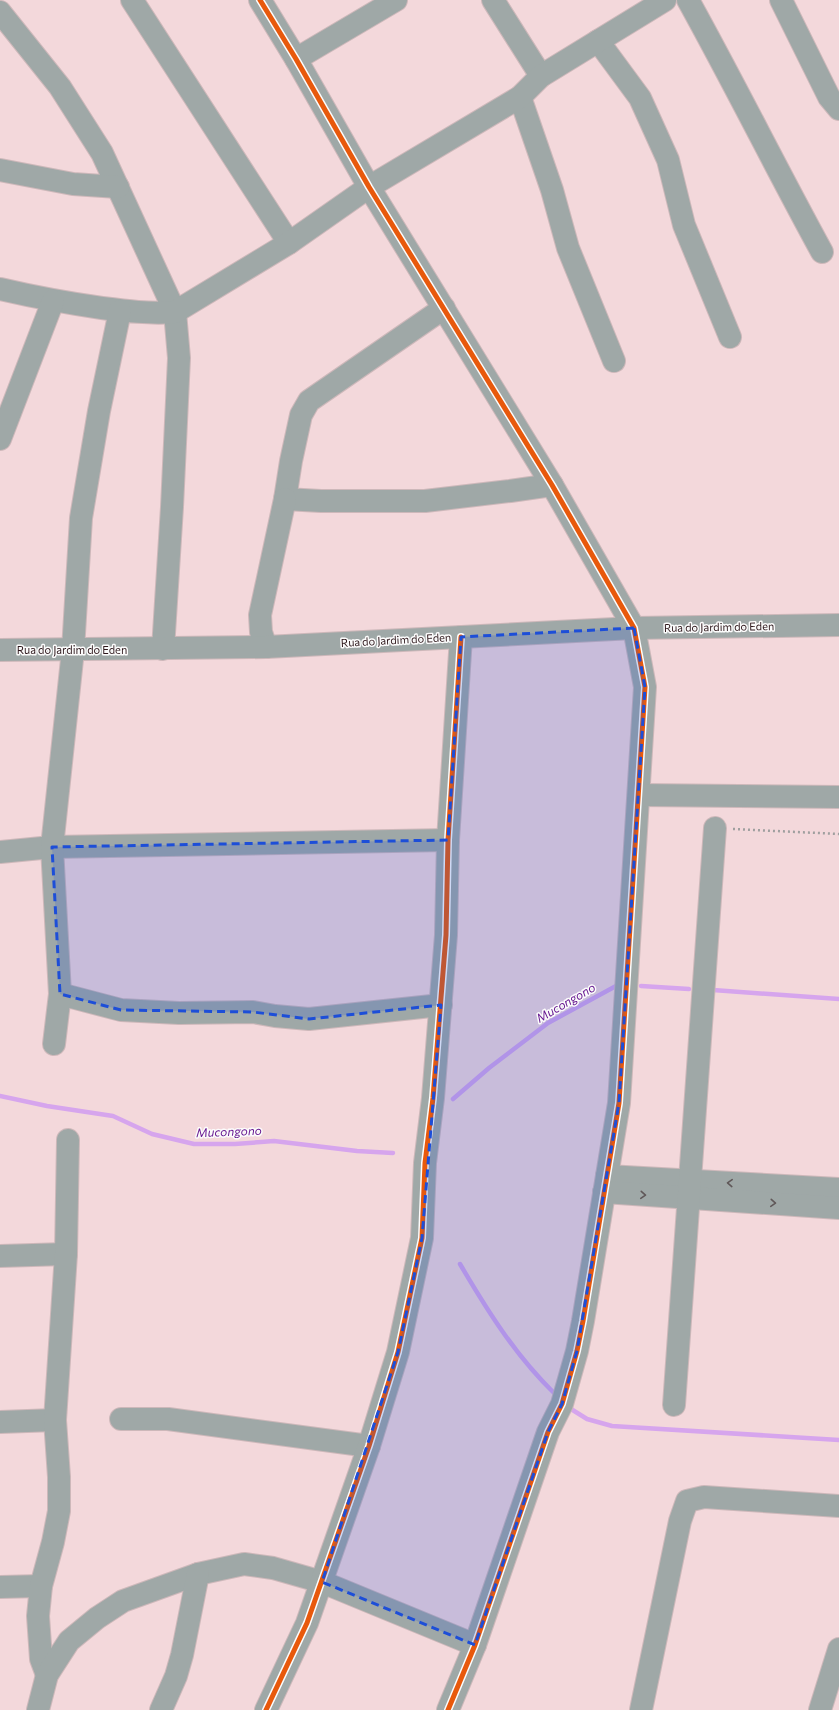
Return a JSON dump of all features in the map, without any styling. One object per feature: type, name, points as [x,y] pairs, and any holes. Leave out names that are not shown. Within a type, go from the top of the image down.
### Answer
[{"type":"street","points":[[132,0],[289,243]]},
{"type":"street","points":[[260,0],[296,59],[369,188],[552,485],[634,628],[645,687],[619,1103],[583,1321],[577,1351],[564,1397],[548,1432],[475,1645],[448,1710]]},
{"type":"street","points":[[296,59],[396,0]]},
{"type":"street","points":[[493,0],[541,76]]},
{"type":"street","points":[[0,289],[53,301],[120,310],[156,314],[175,312],[289,243],[369,188],[520,97],[541,76],[665,0]]},
{"type":"street","points":[[688,0],[822,252]]},
{"type":"street","points":[[781,0],[829,97],[839,109]]},
{"type":"street","points":[[0,12],[60,87],[102,153],[175,312],[179,358],[163,649]]},
{"type":"street","points":[[598,40],[640,98],[668,160],[684,225],[730,337]]},
{"type":"street","points":[[520,97],[552,190],[568,248],[614,361]]},
{"type":"street","points":[[0,170],[73,184],[118,187]]},
{"type":"street","points":[[0,439],[53,301]]},
{"type":"street","points":[[266,646],[262,632],[260,615],[262,598],[286,499],[291,462],[301,415],[308,401],[444,308]]},
{"type":"street","points":[[54,1044],[60,994],[52,846],[73,650],[81,518],[99,411],[120,310]]},
{"type":"street","points":[[286,499],[321,501],[425,501],[552,485]]},
{"type":"street","name":"Rua do Jardim do Eden","points":[[0,650],[163,649],[266,646],[634,628],[839,625]]},
{"type":"street","points":[[266,1710],[307,1623],[369,1446],[398,1352],[422,1238],[425,1163],[441,1005],[446,935],[448,840],[461,637]]},
{"type":"street","points":[[639,795],[839,796]]},
{"type":"street","points":[[674,1405],[715,828]]},
{"type":"street","points":[[0,852],[52,846],[448,840]]},
{"type":"street","points":[[60,994],[120,1010],[179,1013],[253,1012],[275,1016],[309,1019],[441,1005]]},
{"type":"street","points":[[47,1675],[41,1659],[38,1616],[41,1586],[53,1542],[59,1511],[59,1477],[55,1420],[66,1254],[68,1140]]},
{"type":"street","points":[[605,1184],[689,1189],[839,1189]]},
{"type":"street","points":[[689,1189],[839,1208]]},
{"type":"street","points":[[0,1256],[66,1254]]},
{"type":"street","points":[[121,1419],[168,1419],[369,1446]]},
{"type":"street","points":[[0,1422],[55,1420]]},
{"type":"street","points":[[641,1710],[680,1521],[687,1501],[704,1497],[839,1506]]},
{"type":"street","points":[[38,1710],[47,1675],[69,1641],[97,1618],[122,1601],[198,1574],[244,1564],[273,1568],[322,1582],[475,1645]]},
{"type":"street","points":[[161,1710],[176,1676],[182,1656],[198,1574]]},
{"type":"street","points":[[0,1588],[41,1586]]},
{"type":"street","points":[[820,1710],[839,1649]]},
{"type":"path","points":[[715,828],[839,834]]},
{"type":"highlighted area","points":[[634,628],[645,687],[619,1103],[577,1351],[562,1404],[548,1432],[475,1645],[322,1582],[398,1352],[422,1238],[441,1005],[309,1019],[253,1012],[121,1010],[60,994],[52,847],[448,840],[461,637]]},
{"type":"waterway","name":"Mucongono","points":[[453,1099],[489,1068],[548,1023],[616,986]]},
{"type":"waterway","name":"Mucongono","points":[[641,986],[689,989]]},
{"type":"waterway","name":"Mucongono","points":[[713,990],[839,999]]},
{"type":"waterway","name":"Mucongono","points":[[0,1096],[47,1106],[113,1116],[152,1134],[194,1144],[235,1144],[274,1141],[357,1151],[393,1153]]},
{"type":"waterway","points":[[460,1264],[502,1332],[514,1348],[554,1393]]},
{"type":"waterway","points":[[571,1409],[587,1419],[612,1426],[839,1440]]},
{"type":"cycle path","points":[[260,0],[296,59],[369,187],[552,485],[634,628],[645,687],[619,1103],[583,1321],[577,1351],[562,1404],[548,1432],[475,1645],[448,1710]]},
{"type":"cycle path","points":[[266,1710],[307,1623],[369,1446],[398,1352],[422,1238],[425,1163],[433,1098],[446,935],[448,840],[461,637]]}]
